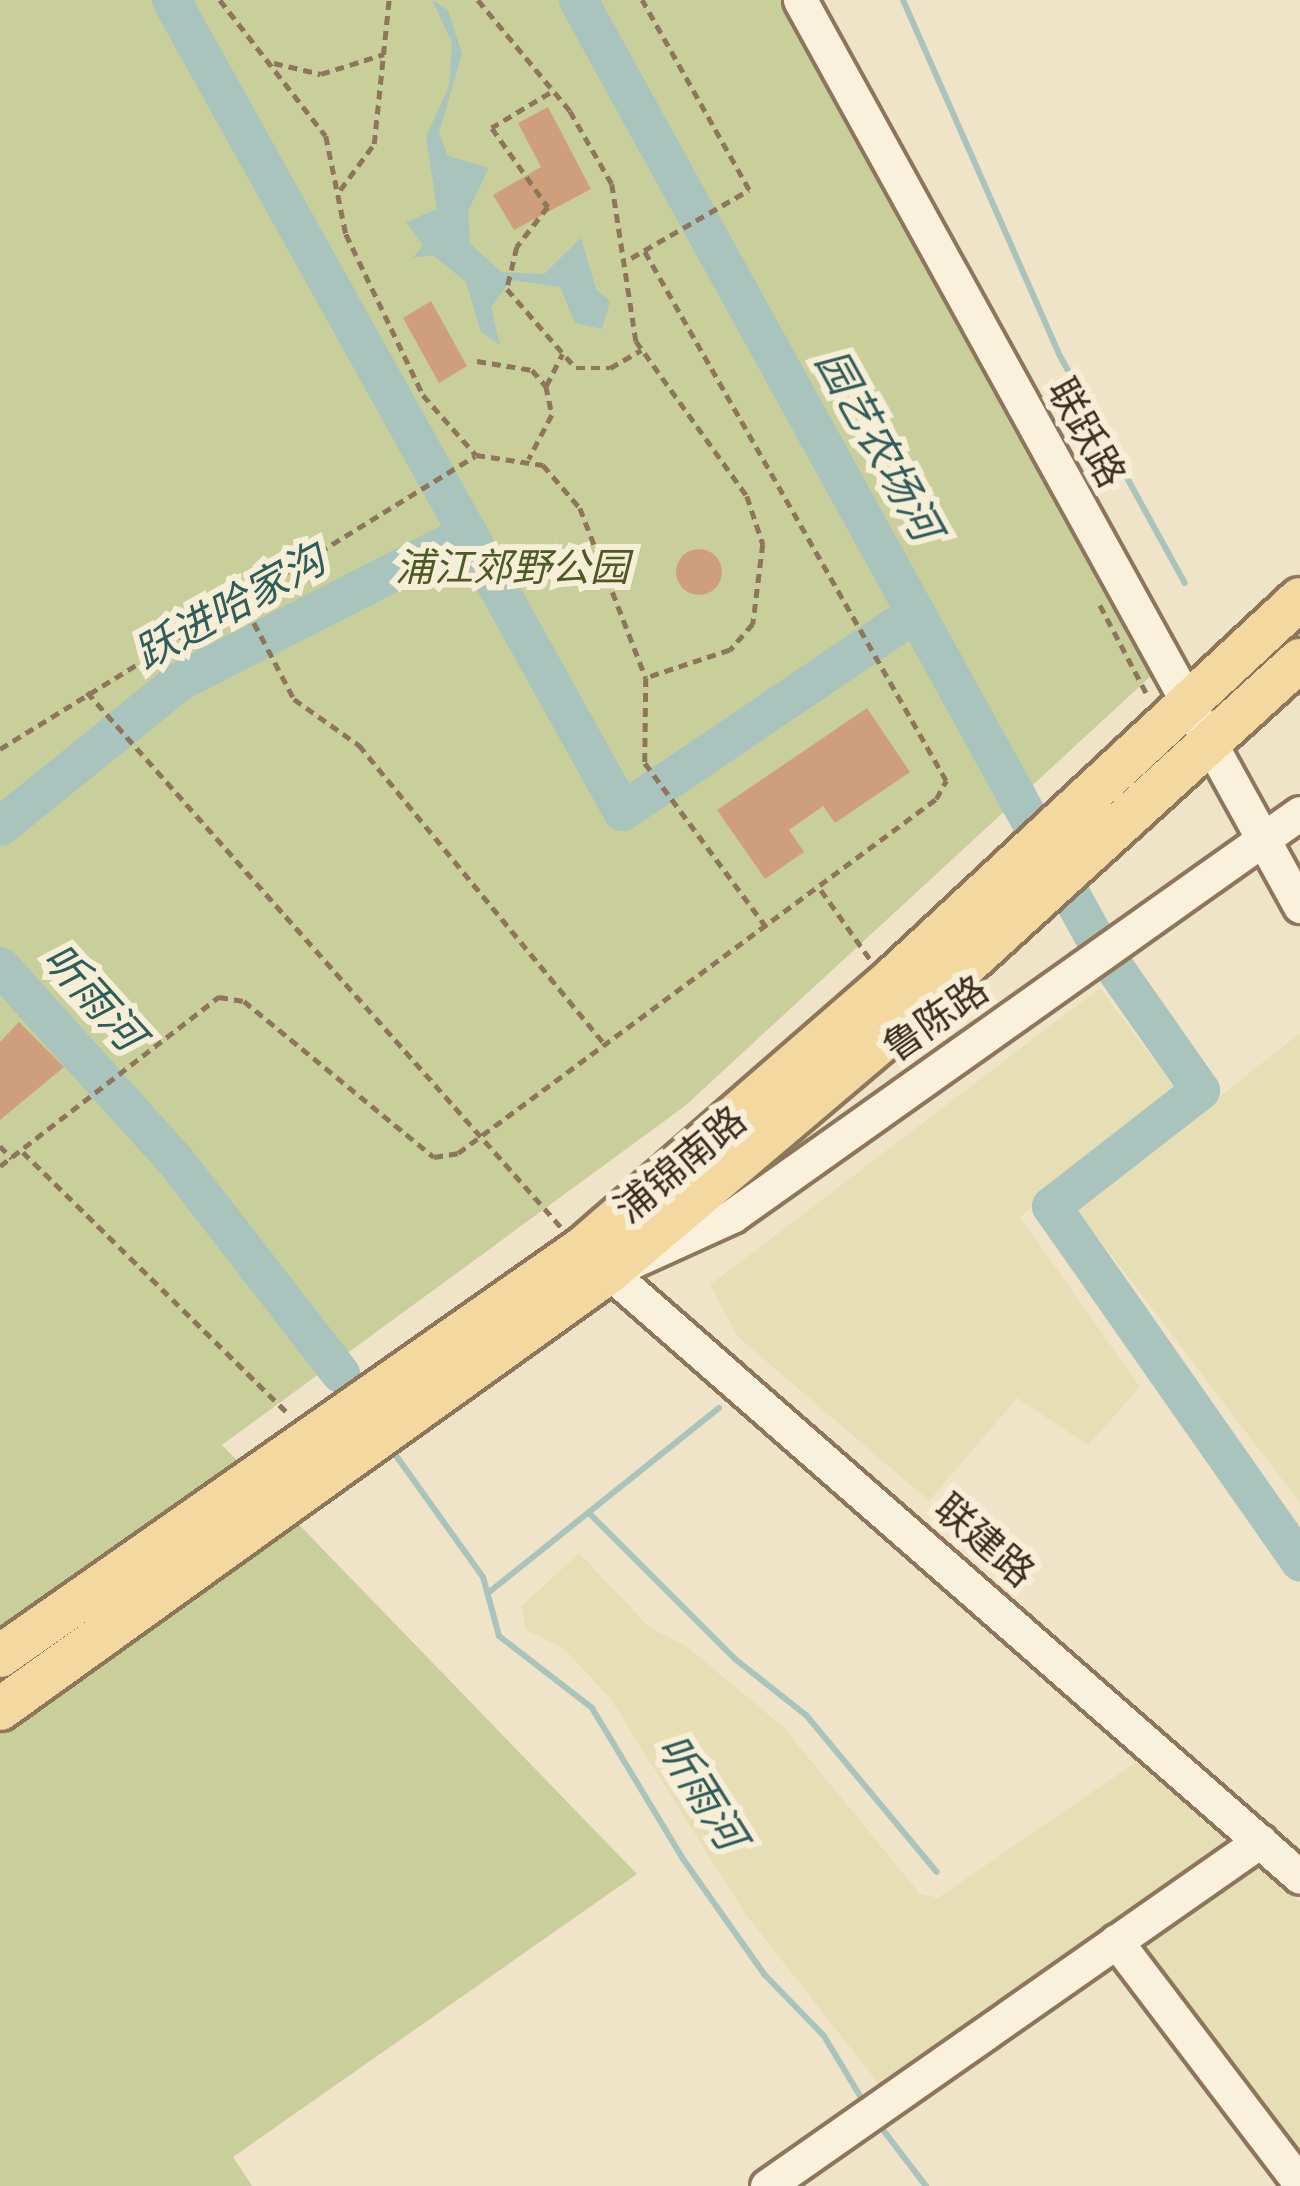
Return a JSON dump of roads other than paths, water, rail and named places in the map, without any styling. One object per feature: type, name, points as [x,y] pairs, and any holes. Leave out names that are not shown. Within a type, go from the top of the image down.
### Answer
[{"type":"main road","name":"浦锦南路","points":[[1078,835],[1186,704],[1300,598]]},
{"type":"main road","name":"浦锦南路","points":[[0,1709],[596,1260],[1078,835],[1208,744],[1300,660]]},
{"type":"main road","name":"浦锦南路","points":[[0,1656],[596,1260],[888,983],[1025,883]]},
{"type":"street","name":"联跃路","points":[[800,0],[1300,906]]},
{"type":"street","name":"鲁陈路","points":[[596,1260],[732,1216],[1300,813]]},
{"type":"street","name":"联建路","points":[[596,1260],[1300,1877]]},
{"type":"street","points":[[767,2186],[1260,1841]]},
{"type":"street","points":[[1116,1941],[1300,2182]]},
{"type":"water","points":[[432,0],[448,10],[462,54],[439,133],[448,156],[489,168],[468,211],[470,243],[501,272],[544,274],[581,238],[596,289],[610,301],[602,329],[575,323],[560,287],[511,280],[491,307],[500,345],[481,332],[466,282],[433,255],[413,258],[423,245],[406,222],[437,209],[426,137],[449,86],[452,43]]},
{"type":"waterway","points":[[171,0],[622,811],[913,614]]},
{"type":"waterway","name":"园艺农场河","points":[[578,0],[1094,937]]},
{"type":"waterway","points":[[903,0],[1060,356],[1185,583]]},
{"type":"waterway","name":"跃进哈家沟","points":[[0,826],[179,681],[464,535]]},
{"type":"waterway","name":"听雨河","points":[[0,966],[174,1159],[340,1373]]},
{"type":"waterway","name":"园艺农场河","points":[[1114,967],[1200,1090],[1051,1206],[1300,1561]]},
{"type":"waterway","points":[[488,1593],[719,1408]]},
{"type":"waterway","name":"听雨河","points":[[397,1457],[483,1577],[499,1636],[592,1708],[683,1859],[764,1974],[824,2036],[866,2106]]},
{"type":"waterway","points":[[589,1513],[735,1659],[806,1715],[937,1872]]},
{"type":"waterway","name":"听雨河","points":[[877,2122],[926,2186]]},
{"type":"park label","name":"浦江郊野公园","points":[[512,568]]}]
